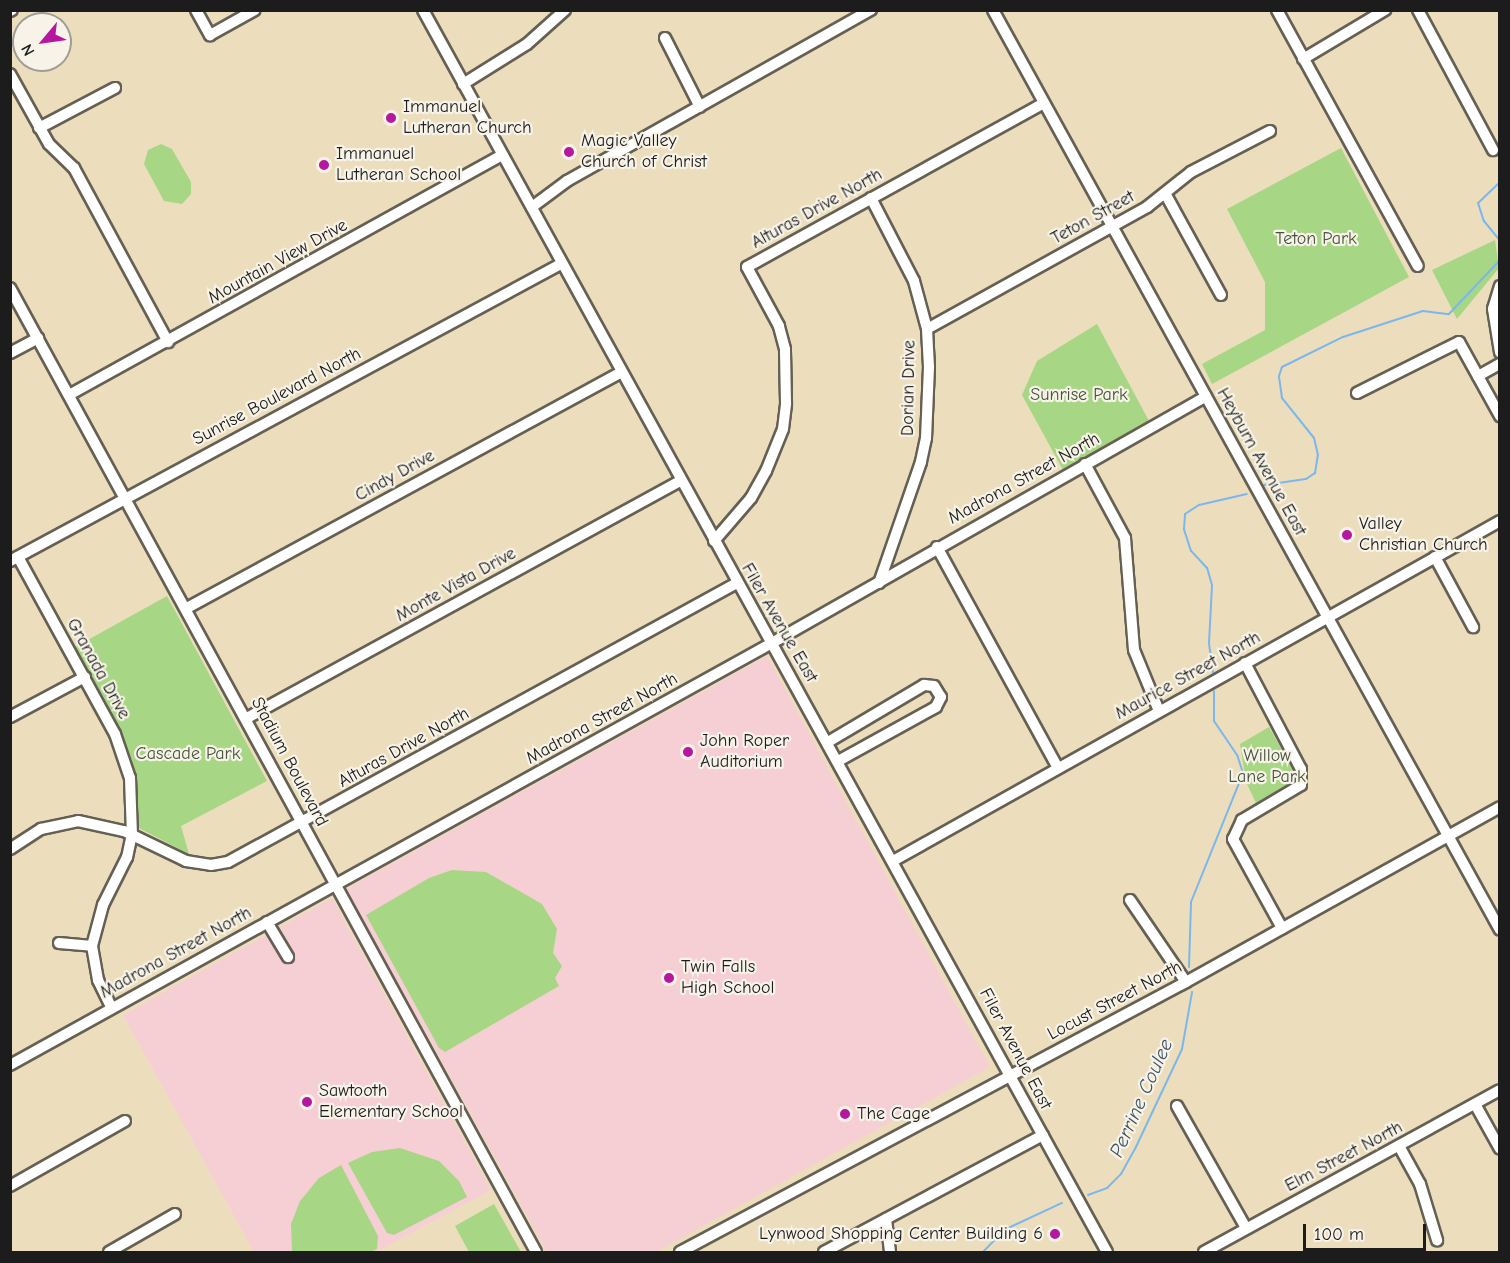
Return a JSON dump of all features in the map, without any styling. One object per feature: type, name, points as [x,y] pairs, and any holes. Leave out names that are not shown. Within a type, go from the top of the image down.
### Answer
[{"type":"street","points":[[196,10],[210,35],[255,10]]},
{"type":"street","name":"Filer Avenue East","points":[[423,10],[532,207],[620,373],[828,742],[1107,1252]]},
{"type":"street","points":[[463,84],[527,44],[565,10]]},
{"type":"street","points":[[532,207],[567,181],[871,10]]},
{"type":"street","name":"Heyburn Avenue East","points":[[993,10],[1328,617],[1446,836],[1500,930]]},
{"type":"street","points":[[1277,10],[1418,266]]},
{"type":"street","points":[[1303,60],[1385,10]]},
{"type":"street","points":[[1418,10],[1492,150]]},
{"type":"street","points":[[665,38],[700,107]]},
{"type":"street","points":[[10,74],[49,144],[74,168],[168,342]]},
{"type":"street","points":[[39,128],[115,88]]},
{"type":"street","name":"Alturas Drive North","points":[[714,541],[751,498],[766,471],[783,429],[786,403],[782,337],[767,299],[747,267],[1044,103]]},
{"type":"street","name":"Teton Street","points":[[927,328],[1113,227],[1166,195],[1191,172],[1270,131]]},
{"type":"street","name":"Mountain View Drive","points":[[69,395],[502,155]]},
{"type":"street","points":[[1166,195],[1221,295]]},
{"type":"street","name":"Dorian Drive","points":[[871,198],[902,253],[927,328],[926,438],[879,582]]},
{"type":"street","name":"Sunrise Boulevard North","points":[[14,559],[125,497],[561,264]]},
{"type":"street","points":[[1500,286],[1493,309],[1500,352]]},
{"type":"street","name":"Stadium Boulevard","points":[[10,288],[248,718],[336,886],[536,1252]]},
{"type":"street","points":[[10,353],[38,338]]},
{"type":"street","points":[[1357,393],[1459,342],[1500,416]]},
{"type":"street","points":[[1478,376],[1500,364]]},
{"type":"street","name":"Cindy Drive","points":[[187,608],[620,373]]},
{"type":"street","name":"Madrona Street North","points":[[10,1065],[111,1007],[336,886],[771,644],[1206,396]]},
{"type":"street","points":[[1085,464],[1125,538],[1134,650],[1160,711]]},
{"type":"street","name":"Monte Vista Drive","points":[[248,718],[680,481]]},
{"type":"street","name":"Maurice Street North","points":[[893,861],[1500,521]]},
{"type":"street","points":[[937,548],[1058,768]]},
{"type":"street","points":[[1435,557],[1473,627]]},
{"type":"street","name":"Granada Drive","points":[[14,559],[85,677],[124,755],[132,795],[132,834],[123,869],[96,924],[92,946],[98,980],[111,1007]]},
{"type":"street","name":"Alturas Drive North","points":[[10,849],[41,829],[62,822],[97,823],[132,834],[186,861],[212,865],[243,856],[737,583]]},
{"type":"street","points":[[1245,663],[1301,769],[1301,785],[1242,820],[1233,839],[1282,928]]},
{"type":"street","points":[[10,717],[85,677]]},
{"type":"street","points":[[828,742],[924,686],[934,686],[941,697],[936,707],[838,761]]},
{"type":"street","name":"Locust Street North","points":[[680,1252],[1186,982],[1500,807]]},
{"type":"street","points":[[1130,900],[1186,982]]},
{"type":"street","points":[[267,922],[288,957]]},
{"type":"street","points":[[59,943],[92,946]]},
{"type":"street","name":"Elm Street North","points":[[1204,1252],[1500,1090]]},
{"type":"street","points":[[1475,1104],[1500,1149]]},
{"type":"street","points":[[1177,1107],[1246,1228]]},
{"type":"street","points":[[10,1186],[124,1121]]},
{"type":"street","points":[[824,1252],[1043,1135]]},
{"type":"street","points":[[1398,1146],[1420,1184],[1437,1240]]},
{"type":"street","points":[[109,1252],[176,1214]]},
{"type":"street","points":[[886,1219],[891,1252]]},
{"type":"shaded area","name":"Twin Falls High School","points":[[767,656],[990,1067],[656,1252],[547,1252],[346,889]]},
{"type":"shaded area","name":"Sawtooth Elementary School","points":[[332,898],[491,1190],[376,1252],[254,1252],[123,1015]]},
{"type":"green space","points":[[161,144],[172,149],[191,182],[191,194],[182,204],[164,201],[144,164],[148,150]]},
{"type":"green space","name":"Teton Park","points":[[1341,148],[1409,277],[1212,384],[1202,364],[1265,330],[1265,282],[1227,209]]},
{"type":"green space","points":[[1495,240],[1499,268],[1457,319],[1432,270]]},
{"type":"green space","name":"Sunrise Park","points":[[1097,324],[1149,421],[1063,470],[1022,395],[1037,361]]},
{"type":"green space","name":"Cascade Park","points":[[167,596],[267,781],[181,826],[189,854],[139,828],[132,760],[107,703],[75,647]]},
{"type":"green space","name":"Willow Lane Park","points":[[1269,727],[1298,778],[1256,803],[1246,782],[1240,744]]},
{"type":"green space","points":[[452,870],[486,872],[542,904],[557,929],[553,953],[562,966],[555,978],[559,986],[445,1052],[439,1048],[366,915],[429,878]]},
{"type":"green space","points":[[400,1148],[439,1161],[459,1181],[467,1197],[394,1235],[387,1233],[348,1163],[372,1152]]},
{"type":"green space","points":[[341,1165],[378,1236],[377,1249],[370,1252],[292,1252],[291,1224],[300,1201],[319,1178]]},
{"type":"green space","points":[[494,1204],[521,1252],[469,1252],[455,1226]]},
{"type":"waterway","name":"Perrine Coulee","points":[[1500,182],[1478,203],[1484,221],[1500,241]]},
{"type":"waterway","name":"Perrine Coulee","points":[[1264,485],[1306,479],[1315,473],[1318,455],[1314,438],[1282,398],[1279,376],[1282,367],[1343,337],[1423,311],[1449,314],[1500,260]]},
{"type":"waterway","name":"Perrine Coulee","points":[[1213,672],[1209,643],[1212,585],[1207,568],[1191,551],[1184,529],[1185,514],[1199,505],[1247,494]]},
{"type":"waterway","name":"Perrine Coulee","points":[[1189,967],[1191,902],[1243,773],[1237,755],[1214,721],[1214,691]]},
{"type":"waterway","name":"Perrine Coulee","points":[[1088,1195],[1107,1188],[1121,1174],[1135,1149],[1182,1049],[1192,992]]},
{"type":"waterway","name":"Perrine Coulee","points":[[983,1252],[1004,1230],[1062,1203]]},
{"type":"place","name":"Immanuel Lutheran Church","points":[[391,118]]},
{"type":"place","name":"Magic Valley Church of Christ","points":[[569,152]]},
{"type":"place","name":"Immanuel Lutheran School","points":[[324,165]]},
{"type":"place","name":"Valley Christian Church","points":[[1347,535]]},
{"type":"place","name":"John Roper Auditorium","points":[[688,752]]},
{"type":"place","name":"Twin Falls High School","points":[[669,978]]},
{"type":"place","name":"Sawtooth Elementary School","points":[[307,1102]]},
{"type":"place","name":"The Cage","points":[[845,1114]]},
{"type":"place","name":"Lynwood Shopping Center Building 6","points":[[1055,1234]]}]
